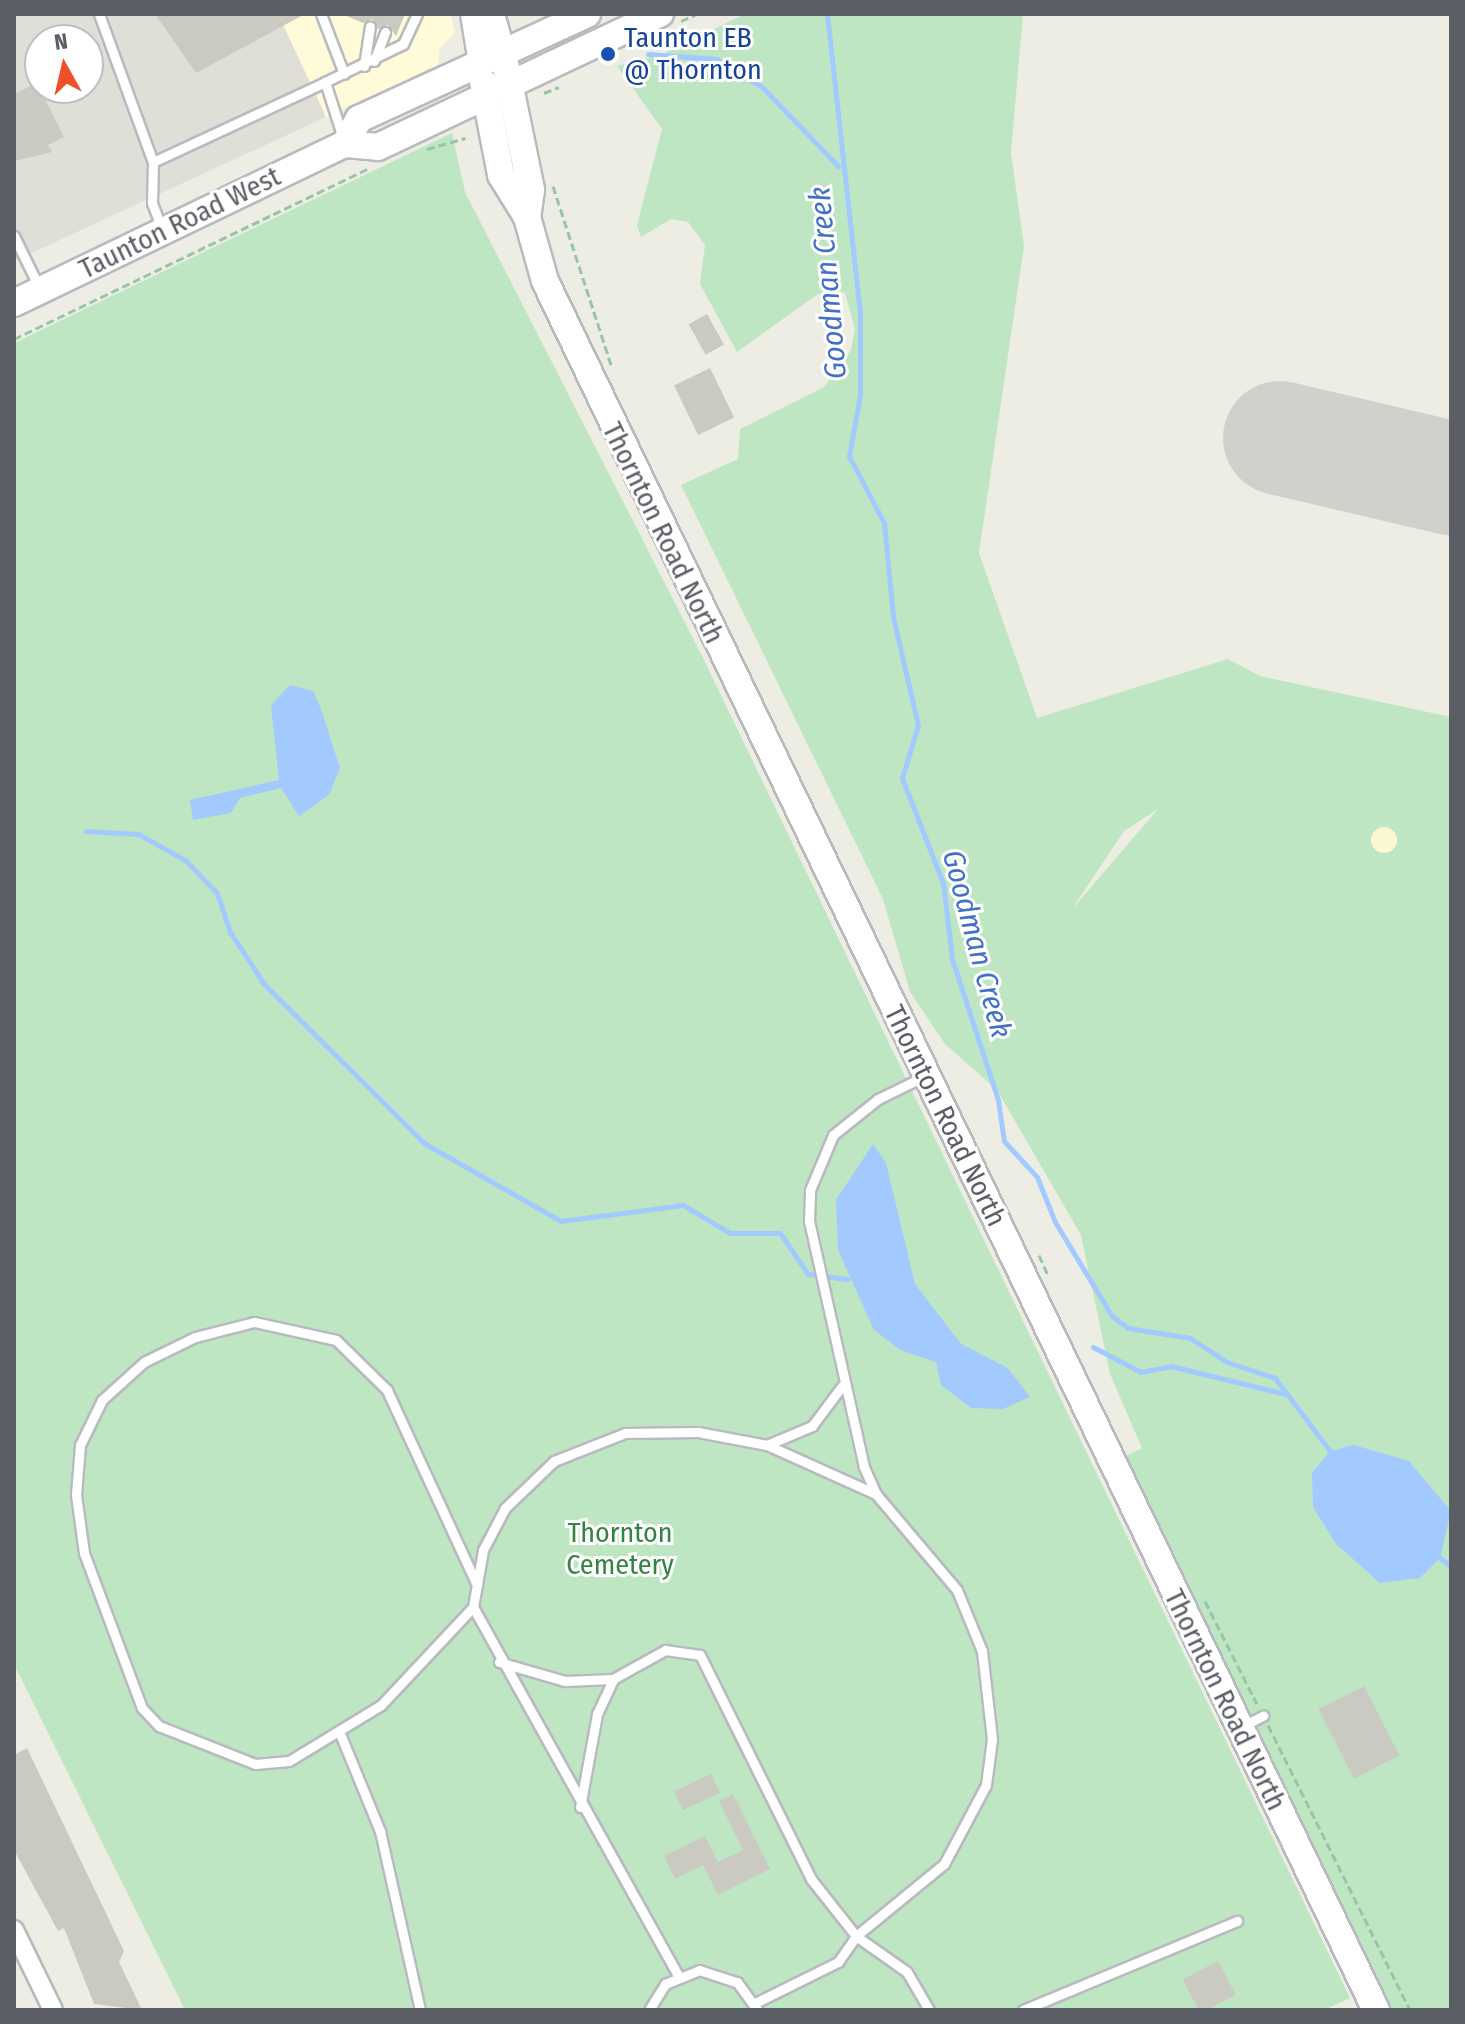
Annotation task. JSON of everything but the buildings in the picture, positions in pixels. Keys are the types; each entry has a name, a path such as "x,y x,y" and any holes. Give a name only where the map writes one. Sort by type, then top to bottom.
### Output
{"main road":[{"name":"Taunton Road West","path":"345,144 359,119 587,14"},
{"name":"Taunton Road West","path":"14,303 345,144 378,147 660,14"},
{"name":"Thornton Road North","path":"492,58 510,85 531,190 527,217"},
{"name":"Thornton Road North","path":"492,58 485,97 501,175 527,217 545,281 593,387 1376,2010"}],"street":[{"name":"Thornton Road North","path":"473,14 492,58"},
{"name":"Thornton Road North","path":"492,14 492,58"},
{"path":"14,1930 53,2010"}],"lane":[{"path":"99,14 153,162 152,203 164,231"},
{"path":"321,14 344,74"},
{"path":"153,162 374,61 403,44 417,14"},
{"path":"364,66 370,26"},
{"path":"374,61 385,32"},
{"path":"325,82 345,144"},
{"path":"14,236 41,290"},
{"path":"876,1494 842,1386 814,1264 810,1190 833,1135 878,1099 925,1076"},
{"path":"477,1585 387,1390 369,1364 336,1340 254,1322 210,1334 144,1362 102,1400 80,1445 78,1509 84,1553 142,1708 159,1726 255,1764 289,1761 341,1736 381,1705 473,1607 477,1585 483,1550 505,1508 576,1448 660,1431 767,1445 876,1494 934,1556 971,1619 992,1739 975,1812 944,1864 856,1936 838,1962 756,2007 737,1982 713,1971 678,1976 649,2010"},
{"path":"767,1445 812,1426 842,1386"},
{"path":"473,1607 499,1662 678,1976"},
{"path":"499,1662 565,1681 613,1679 665,1650 700,1655 811,1879 856,1936 907,1972 929,2010"},
{"path":"580,1807 597,1714 613,1679"},
{"path":"1238,1728 1263,1716"},
{"path":"341,1736 380,1831 420,2010"},
{"path":"1023,2010 1237,1921"}],"path":[{"path":"536,107 541,92"},
{"path":"418,150 465,138"},
{"path":"14,339 380,162"},
{"path":"553,182 615,375"},
{"path":"1035,1247 1052,1283"},
{"path":"1203,1598 1410,2010"}],"shaded area":[{"path":"14,14 278,14 326,117 14,261"},
{"path":"278,14 450,14 455,32 439,50 438,65 326,117"}],"green space":[{"path":"745,14 1023,14 1011,153 1024,246 979,553 1037,718 1228,659 1260,676 1451,717 1451,2010 1391,2010 1126,1456 1142,1448 1110,1374 1081,1235 997,1090 945,1044 910,992 883,899 681,485 738,459 740,429 824,387 851,350 855,329 845,293 818,294 737,352 700,284 705,245 688,222 671,219 641,237 637,225 662,129 617,66 663,54","holes":["1158,809 1075,906 1124,831"]},
{"name":"Thornton Cemetery","path":"452,133 465,192 703,658 1350,1998 1324,2010 185,2010 14,1664 14,343"}],"sand":[{"path":"1384,827 1393,831 1397,840 1393,849 1384,853 1375,849 1371,840 1375,831"}],"water":[{"path":"290,685 313,691 321,709 340,768 329,795 299,816 281,788 240,798 231,813 193,820 190,800 279,780 271,705"},
{"path":"873,1144 886,1163 915,1284 961,1344 1008,1368 1030,1397 1003,1409 971,1408 941,1385 936,1362 900,1350 874,1330 838,1250 836,1200"},
{"path":"1354,1445 1409,1461 1451,1511 1440,1558 1420,1578 1380,1583 1336,1544 1313,1507 1312,1473 1330,1451"}],"waterway":[{"name":"Goodman Creek","path":"827,14 860,314 860,395 849,456 884,523 893,617 918,725 902,778 943,883 952,959 998,1100 1004,1141 1037,1177 1055,1222 1112,1316 1128,1328 1190,1338 1227,1362 1275,1378 1330,1451"},
{"path":"648,54 716,59 762,87 838,166"},
{"path":"86,831 138,834 185,860 217,893 230,932 264,984 424,1143 561,1221 683,1205 730,1233 780,1233 808,1274 848,1279"},
{"path":"1093,1347 1141,1372 1171,1366 1285,1394"},
{"name":"Goodman Creek","path":"1440,1558 1451,1567"}],"runway":[{"path":"1280,438 1451,478"}],"place":[{"name":"Taunton EB @ Thornton","path":"608,54"}]}
